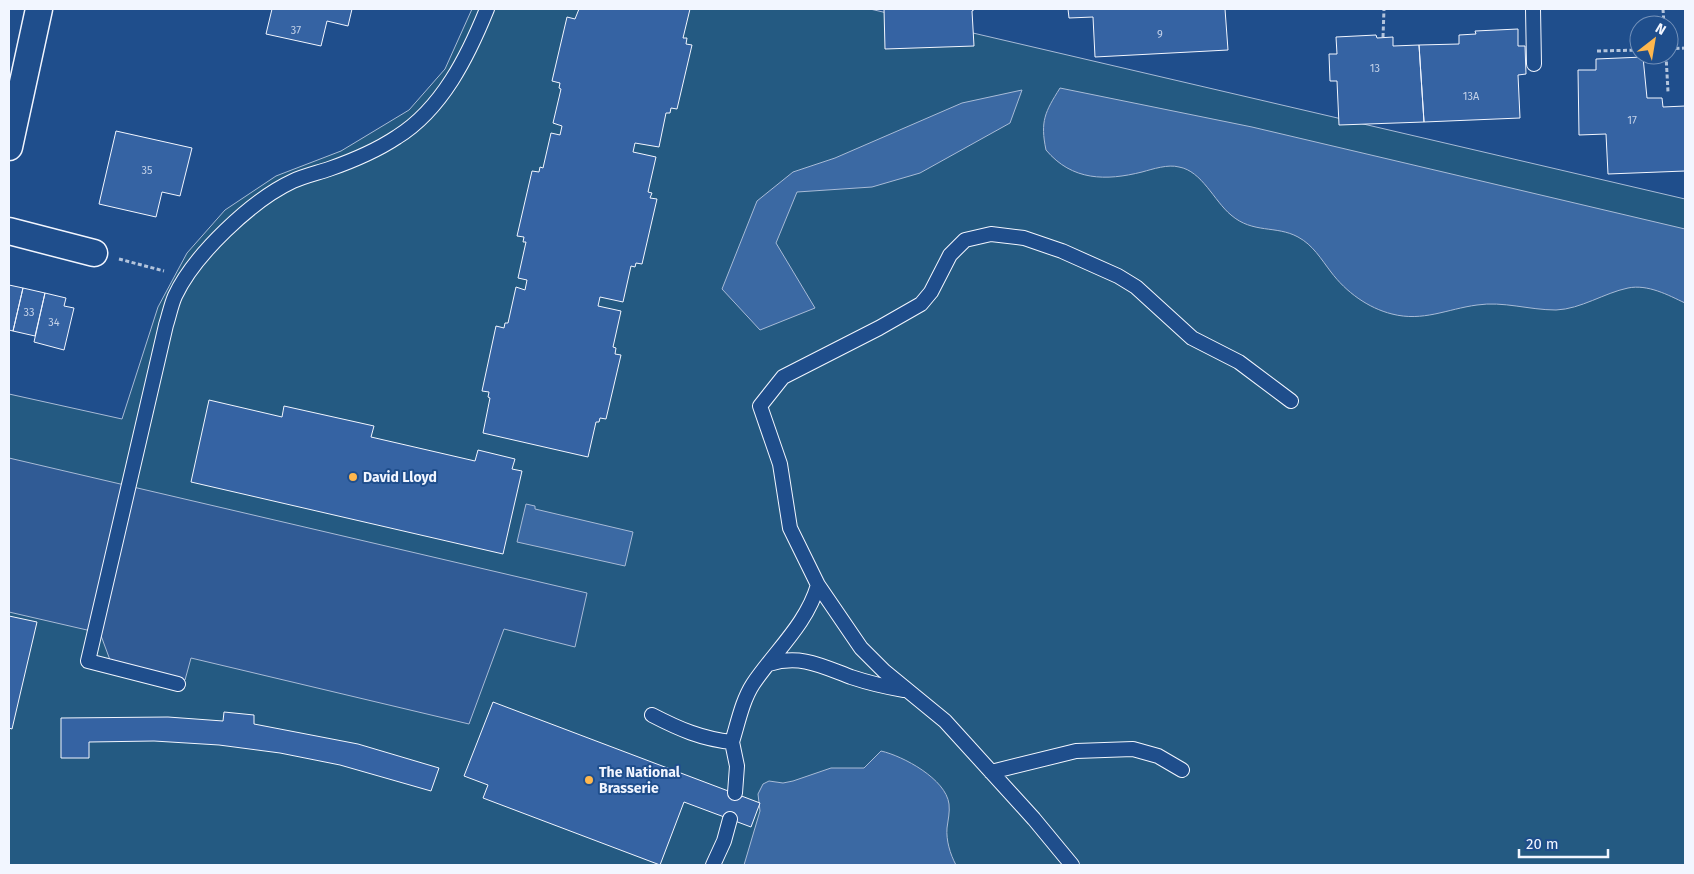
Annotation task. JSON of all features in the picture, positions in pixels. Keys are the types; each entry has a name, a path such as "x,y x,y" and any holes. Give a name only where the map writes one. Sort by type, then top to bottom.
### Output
{"street":[{"path":"9,147 39,9"},
{"path":"9,231 94,253"}],"lane":[{"path":"178,684 88,661 166,325 176,295 198,261 224,231 263,198 293,181 357,159 398,137 431,109 458,70 487,9"},
{"path":"1533,9 1534,64"},
{"path":"1072,865 945,721 905,690 861,648 818,585 790,528 780,464 760,406 783,377 879,328 921,304 931,292 950,255 965,240 991,234 1024,238 1062,251 1136,286 1192,338 1239,362 1290,401"},
{"path":"735,793 737,766 732,742 744,701 752,684 802,621 812,604 818,585"},
{"path":"769,664 782,660 813,662 870,683 905,690"},
{"path":"652,715 684,732 710,740 732,742"},
{"path":"991,772 1076,751 1133,749 1158,756 1182,770"},
{"path":"713,865 724,841 730,819"}],"path":[{"path":"1383,37 1384,9"},
{"path":"1597,51 1629,50"},
{"path":"1667,65 1668,92"},
{"path":"94,253 159,270 184,282"}],"shaded area":[{"path":"472,9 870,9 1685,199 1685,865 9,865 9,394 122,419 158,307 187,253 225,210 276,176 341,151 409,110 445,69"},
{"path":"1060,88 1252,127 1685,229 1685,303 1658,291 1635,287 1619,290 1574,307 1556,310 1487,304 1414,317 1392,314 1374,308 1358,298 1337,279 1320,257 1303,240 1290,233 1256,227 1239,221 1225,209 1201,180 1187,170 1175,166 1165,166 1129,175 1103,177 1078,173 1067,168 1046,150 1044,140 1045,117"},
{"path":"1022,90 1010,123 920,173 872,187 797,192 776,243 815,308 760,330 722,289 757,201 793,172 835,158 962,103"},
{"path":"9,458 587,593 575,647 504,629 469,724 191,658 185,680 110,660 100,633 9,612"},
{"path":"526,504 535,506 535,509 633,532 625,566 517,542"},
{"path":"881,751 911,763 922,770 940,786 946,795 949,804 947,837 950,852 956,865 744,865 760,811 758,794 763,784 769,781 783,783 793,781 831,768 864,768"}],"building":[{"path":"272,9 352,9 348,26 327,21 321,46 266,34"},
{"path":"579,9 690,9 683,38 687,38 686,44 692,45 677,109 671,108 670,113 666,113 659,147 635,143 633,152 656,157 648,192 652,193 650,198 657,199 642,264 636,263 635,267 631,266 623,302 600,297 598,306 621,311 613,347 616,348 615,354 621,355 606,419 600,418 599,422 596,422 588,457 483,433 490,398 488,397 489,392 482,391 496,326 504,328 505,323 508,323 516,287 525,290 527,280 518,278 526,242 523,242 524,237 517,236 532,171 539,172 540,167 543,168 551,133 560,135 562,126 553,123 561,89 559,88 560,83 552,81 567,17 575,19"},
{"path":"884,9 975,9 972,11 974,46 885,49"},
{"path":"1068,9 1225,9 1228,50 1095,57 1093,17 1069,18"},
{"path":"1518,29 1518,46 1525,46 1526,74 1518,75 1520,118 1424,122 1419,45 1459,44 1459,35 1476,34 1475,31"},
{"path":"1376,35 1377,38 1393,37 1393,46 1419,45 1424,122 1339,125 1337,81 1330,81 1329,54 1337,54 1336,37"},
{"path":"1629,58 1629,65 1644,65 1647,98 1662,98 1663,107 1685,106 1685,171 1608,174 1606,134 1579,135 1578,70 1596,70 1596,59"},
{"path":"116,131 192,148 180,196 162,192 156,217 99,204"},
{"path":"9,285 23,288 13,331 9,330"},
{"path":"23,288 45,293 35,336 13,331"},
{"path":"45,293 66,298 64,306 74,308 64,350 34,342"},
{"path":"209,400 282,417 284,406 374,426 371,437 475,461 478,450 515,459 512,469 522,471 503,554 191,482"},
{"path":"9,616 37,622 12,729 9,728"},
{"name":"The National Brasserie","path":"493,702 760,803 751,827 684,802 660,865 483,798 488,785 464,776"},
{"path":"224,712 254,715 254,724 358,744 439,768 431,791 340,765 280,753 219,745 154,741 89,742 89,758 61,758 61,718 168,717 223,721"}],"place":[{"name":"David Lloyd","path":"353,477"},
{"name":"The National Brasserie","path":"589,780"}]}
